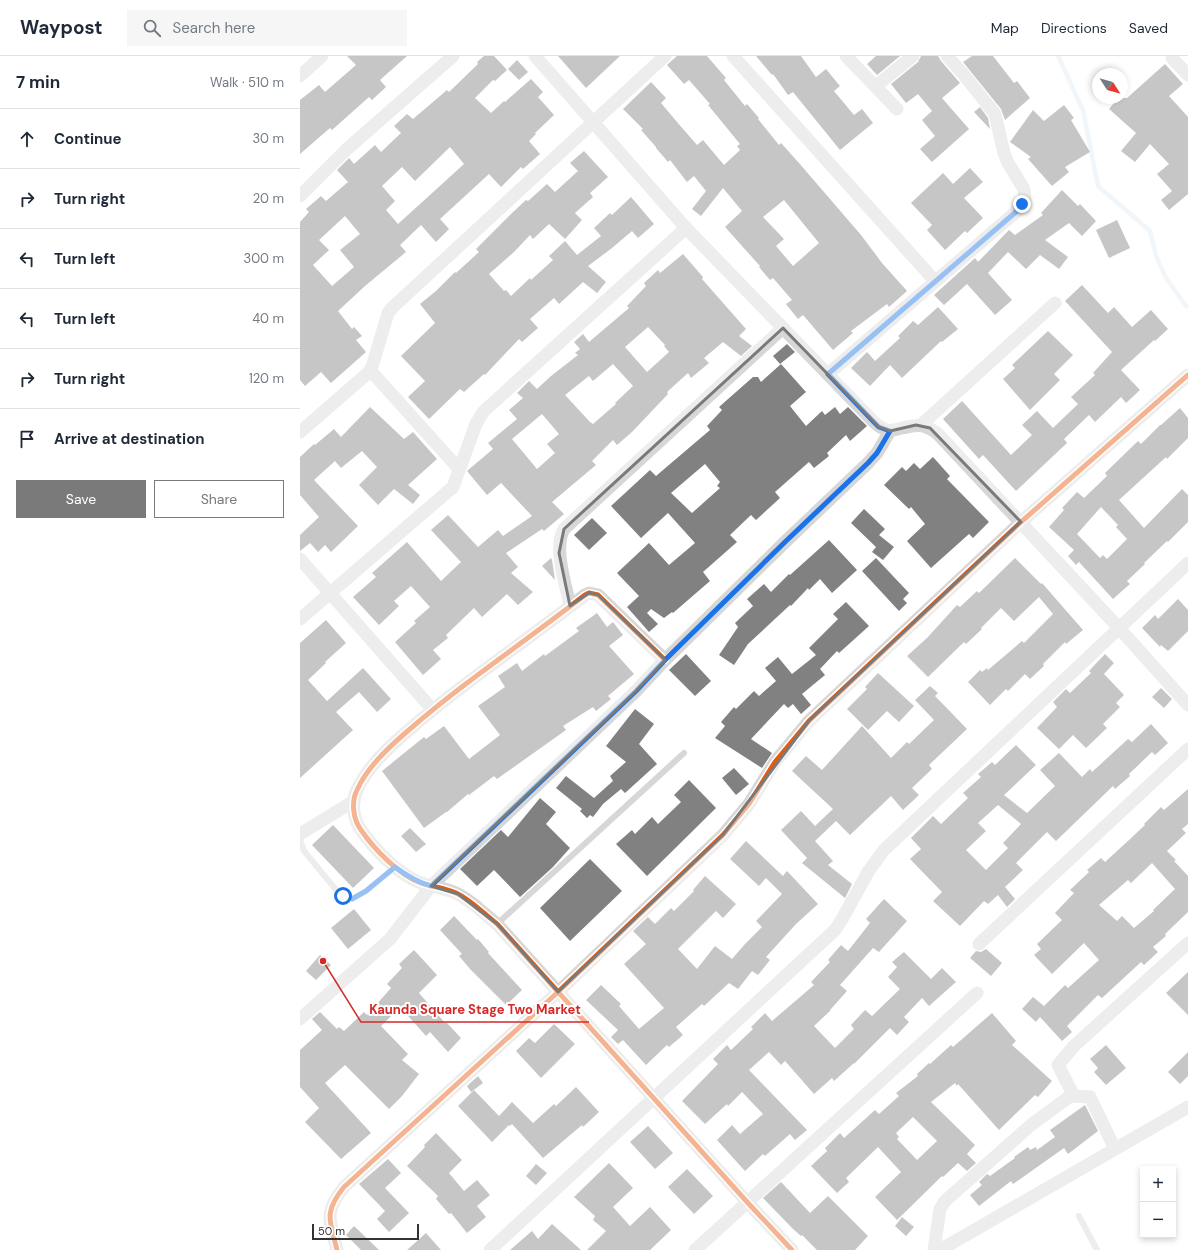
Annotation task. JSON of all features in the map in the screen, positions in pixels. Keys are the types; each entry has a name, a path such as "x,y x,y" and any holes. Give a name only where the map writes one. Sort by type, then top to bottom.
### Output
{"street":[{"path":"300,76 322,56"},
{"path":"300,196 347,149 453,56"},
{"path":"535,56 686,228 876,424 885,430 890,431 921,425 930,428 937,433 1119,628 1188,705"},
{"path":"300,432 370,370 390,309 665,56"},
{"path":"733,56 935,281"},
{"path":"846,56 897,109"},
{"path":"876,86 913,56"},
{"path":"828,374 1017,211 1025,196 1024,189 1008,163 995,114 964,74 947,56"},
{"path":"1172,58 1188,74"},
{"path":"300,619 453,487 476,424 483,412 686,228"},
{"path":"921,425 1055,303"},
{"path":"570,606 559,553 560,540 564,529 783,328"},
{"path":"370,370 459,469"},
{"path":"337,1250 330,1225 330,1210 333,1202 344,1187 558,992 723,835 749,804 776,762 809,721 1021,522 1188,375"},
{"path":"300,1019 390,939 431,886 636,691 665,660 868,463 877,453 890,431"},
{"path":"300,559 432,709"},
{"path":"490,1250 835,930 875,861 884,850 1188,563"},
{"path":"665,660 598,594 590,593 570,606 432,709 389,748 378,759 357,790 354,801 355,818 360,829 369,841 395,867 407,876 420,883 444,888 458,894 497,924 792,1250"},
{"path":"979,944 1188,749"},
{"path":"300,834 354,801"},
{"path":"1074,1096 1058,1065 1074,1046 1188,943"},
{"path":"695,1250 977,993"},
{"path":"934,1250 940,1209 944,1201 1031,1125 1069,1097 1090,1097 1115,1149"},
{"path":"940,1250 1188,1107"}],"lane":[{"path":"497,924 684,753"},
{"path":"300,840 304,851 337,891 343,896 352,899 366,891 395,867"},
{"path":"1079,1216 1096,1250"}],"highlighted area":[{"path":"783,328 879,427 890,431 916,425 930,428 1021,522 809,721 723,835 558,992 497,924 458,894 431,886 636,691 665,660 598,595 589,593 570,606 559,553 564,529"}],"building":[{"path":"347,56 407,56 380,80 386,87 372,100 369,97 332,130 330,128 300,154 300,100 319,85 325,92 356,65"},
{"path":"484,56 494,56 507,70 495,81 493,80 475,98 491,113 531,79 543,92 538,97 554,115 535,133 536,134 529,141 540,154 523,169 521,167 501,187 489,174 440,219 449,229 436,242 421,225 400,245 406,252 338,311 352,329 354,327 362,336 356,340 366,352 331,383 321,372 305,386 300,380 300,222 309,212 306,209 321,196 326,201 348,182 337,170 349,158 354,164 375,145 381,152 401,133 394,126 407,114 413,119 447,90 449,92 478,64 477,62","holes":["450,147 464,164 398,224 386,210 395,201 382,186 402,167 415,181","345,216 360,234 340,250 354,267 332,286 313,265 329,250 319,240"]},
{"path":"558,56 620,56 586,88"},
{"path":"677,56 707,56 726,78 724,80 745,106 747,104 779,145 781,143 799,163 907,291 889,307 887,304 851,331 853,333 833,350 803,315 798,319 786,304 792,300 773,278 770,280 759,267 760,266 725,227 742,211 723,188 701,216 692,209 706,191 694,176 687,182 670,160 668,162 641,130 643,129 623,109 651,82 666,98 661,103 697,145 703,140 724,165 740,150 737,146 740,144 708,105 710,104 689,80 684,84 667,65","holes":["784,200 819,243 793,266 776,246 784,239 763,217"]},
{"path":"756,56 801,56 816,77 826,69 840,86 834,91 854,115 862,109 873,123 840,150 793,92 788,95 773,74 772,75"},
{"path":"876,56 900,56 877,75 867,64"},
{"path":"921,56 938,56 960,83 942,98 969,129 932,162 920,149 935,136 922,120 932,111 918,94 906,103 891,84 918,62"},
{"path":"972,56 993,56 1014,83 1017,81 1030,98 1005,120 1001,109 963,62"},
{"path":"517,60 528,72 519,80 508,69"},
{"path":"1165,64 1183,84 1169,96 1188,117 1188,194 1169,210 1161,200 1172,191 1157,174 1169,164 1150,144 1135,162 1121,151 1136,133 1109,109 1113,104 1128,104 1128,97"},
{"path":"1064,105 1074,118 1071,120 1090,152 1065,167 1069,172 1052,186 1028,159 1031,157 1010,142 1033,110 1044,121"},
{"path":"980,107 988,118 990,129 974,112"},
{"path":"584,151 608,177 590,193 593,197 575,213 582,220 565,239 549,224 533,239 530,235 514,252 489,274 504,291 506,290 511,296 530,278 531,280 553,260 549,256 565,241 577,255 601,236 594,228 610,213 612,215 631,197 654,224 638,238 632,231 588,266 606,282 597,293 583,282 559,304 554,298 530,319 538,328 522,342 519,339 485,375 484,374 464,392 460,389 429,419 408,397 425,381 401,356 435,323 420,304 479,252 476,249 526,200 528,201 547,184 555,192 578,171 570,163"},
{"path":"970,168 983,182 964,198 983,218 967,233 965,231 945,250 927,230 932,225 911,203 943,173 953,184"},
{"path":"1062,190 1078,206 1080,204 1096,221 1082,236 1069,223 1045,240 1068,257 1059,269 1040,255 1026,269 1008,252 988,273 1012,300 995,315 967,284 944,305 934,295 975,258 978,262 1009,230 1015,235 1043,215 1041,213"},
{"path":"1117,220 1130,248 1109,258 1096,230"},
{"path":"683,254 703,277 702,279 746,329 739,336 752,346 741,356 723,342 704,358 709,363 691,378 688,373 667,392 668,394 632,432 617,445 613,440 592,461 596,465 552,502 564,514 544,531 542,529 506,553 518,567 511,573 533,592 518,605 507,594 482,617 474,608 446,635 448,638 433,650 441,659 423,675 395,642 416,623 414,621 430,607 411,586 394,601 399,606 379,625 353,597 376,577 372,573 407,542 441,581 461,562 431,530 448,515 478,547 498,530 503,536 532,516 501,483 487,495 467,471 493,449 488,443 517,419 509,410 523,398 517,393 529,381 537,389 578,355 575,353 580,349 574,342 583,334 589,342 629,308 627,306 646,286 644,283 658,270 660,273","holes":["648,327 665,345 664,346 669,352 647,372 625,347","613,364 633,386 615,403 616,404 593,424 565,395 589,376 593,381","542,414 559,434 547,444 555,453 537,469 512,439"]},
{"path":"1082,285 1108,313 1114,307 1132,327 1151,310 1168,329 1121,370 1140,390 1126,403 1121,397 1095,422 1089,415 1064,439 1067,443 1016,491 983,455 979,459 943,419 962,401 1011,455 1032,435 1022,425 1037,411 1053,428 1078,404 1071,397 1095,375 1093,373 1112,352 1065,301"},
{"path":"938,307 958,329 942,342 941,341 902,378 890,365 870,386 851,368 867,352 875,361 900,338 898,336 913,321 918,325"},
{"path":"1048,331 1073,355 1054,374 1060,380 1030,410 1003,379 1015,368 1012,365"},
{"path":"787,344 795,352 780,364 773,356"},
{"path":"781,364 806,392 790,406 806,426 822,411 825,415 835,407 840,414 848,407 867,426 850,441 846,435 827,453 829,456 814,468 809,462 775,492 780,498 756,520 751,515 730,535 737,542 703,572 710,581 673,613 672,612 664,618 651,609 647,613 658,624 649,632 627,607 639,596 617,573 649,543 669,565 695,543 668,513 641,538 611,506 650,470 656,476 710,430 707,426 722,410 719,407 753,377 758,377 761,382","holes":["705,464 720,482 717,486 720,488 692,513 671,493"]},
{"path":"370,407 404,439 413,432 437,459 408,485 420,495 413,504 394,489 378,505 359,485 377,467 362,451 341,468 335,461 314,480 358,526 331,552 325,545 318,552 310,543 300,551 300,535 319,517 300,495 300,457 334,429 341,437"},
{"path":"1180,408 1188,418 1188,438 1167,459 1166,457 1119,500 1144,528 1182,489 1188,495 1188,522 1144,563 1145,564 1127,581 1130,584 1113,599 1079,562 1076,565 1068,556 1074,550 1049,527 1064,510 1062,508 1077,492 1084,498 1107,476 1105,473 1138,441 1141,444","holes":["1101,507 1118,525 1116,527 1127,539 1107,559 1103,555 1100,558 1077,534"]},
{"path":"933,457 950,476 947,479 989,522 973,538 969,534 931,568 907,541 925,524 911,507 909,509 884,485 902,467 906,471 914,463 920,469"},
{"path":"864,509 885,529 879,535 894,547 883,560 872,552 876,547 851,523"},
{"path":"592,518 607,533 589,550 574,535"},
{"path":"829,540 857,570 832,593 820,579 809,590 808,588 791,606 790,605 748,644 734,665 719,655 738,627 735,623 753,606 747,599 764,584 771,592 789,574 790,575"},
{"path":"551,558 552,560 555,580 542,566"},
{"path":"876,558 909,593 903,599 907,603 899,611 862,571"},
{"path":"1015,558 1041,584 1042,583 1083,630 1066,644 1065,642 1043,664 1044,666 1030,679 1025,674 1008,691 1006,689 990,705 968,682 980,670 982,672 987,668 988,670 1022,641 1024,643 1053,614 1039,597 1014,621 1001,608 981,628 982,629 966,644 964,642 928,677 907,656 927,638 957,605 960,607 977,591 979,593"},
{"path":"1178,599 1188,610 1188,631 1168,651 1161,645 1160,647 1142,628 1155,615 1158,619"},
{"path":"846,602 869,626 839,653 837,651 820,669 825,675 802,694 811,705 801,714 793,704 788,708 784,704 751,739 772,753 762,768 715,738 725,726 721,722 734,707 736,709 754,691 759,696 776,681 765,668 778,657 792,674 816,655 809,648 838,619 833,614"},
{"path":"597,613 607,627 613,622 623,635 609,646 634,674 608,696 611,699 596,711 593,707 563,726 566,730 497,779 494,776 424,828 382,771 424,737 426,739 444,726 469,759 500,735 478,706 505,687 498,676 517,663 522,671 544,654 545,656 579,631 576,628"},
{"path":"326,620 346,643 308,680 327,701 363,668 391,699 377,712 359,692 336,712 353,730 300,778 300,643"},
{"path":"686,654 711,681 695,696 669,670"},
{"path":"1105,654 1114,663 1104,674 1124,695 1116,703 1120,707 1103,724 1107,728 1086,748 1073,735 1059,749 1037,728 1057,707 1053,702 1066,689 1070,693 1091,673 1089,671"},
{"path":"878,673 914,706 899,722 887,711 868,730 847,709 867,689 865,687"},
{"path":"930,686 938,693 935,696 967,729 929,765 932,769 912,788 919,795 903,810 891,796 850,835 836,821 815,841 833,861 828,865 852,884 845,898 802,863 807,858 781,830 801,811 815,826 833,809 792,771 806,756 822,770 862,726 891,758 907,742 909,744 934,720 915,700"},
{"path":"1161,688 1172,699 1164,708 1152,697"},
{"path":"635,709 654,724 639,744 657,764 625,793 621,789 603,804 593,817 590,815 587,818 580,811 582,809 556,788 566,776 594,798 613,781 610,776 626,762 606,746"},
{"path":"1151,724 1168,743 1155,755 1152,752 1129,774 1130,776 1115,789 1113,786 1056,841 1047,832 1016,863 1023,870 1005,887 1015,899 1007,907 998,895 988,904 984,901 960,926 933,901 942,892 910,859 921,849 911,838 933,816 941,824 968,798 963,793 981,777 978,774 992,762 995,765 1016,745 1036,765 1004,795 1027,813 1055,786 1040,770 1059,753 1082,777 1090,769 1092,772 1128,739 1132,742","holes":["998,805 1021,824 1003,843 1008,848 986,870 966,850 986,831 978,823"]},
{"path":"734,768 749,784 736,795 722,778"},
{"path":"689,780 716,808 647,876 616,844 632,830 635,834 652,817 658,824 681,802 674,795"},
{"path":"1188,789 1188,824 1182,829 1186,833 1167,851 1188,876 1188,912 1165,934 1166,936 1153,947 1158,952 1144,965 1141,962 1102,998 1098,995 1067,1026 1072,1032 1062,1041 1040,1017 1036,1022 1022,1009 1033,997 1044,1006 1065,985 1068,988 1099,960 1084,943 1052,974 1034,955 1041,949 1037,944 1062,920 1055,913 1074,893 1070,890 1089,872 1087,870 1101,858 1105,862 1145,825 1144,824 1161,807 1164,810","holes":["1152,863 1175,889 1153,910 1154,911 1134,928 1122,916 1117,921 1099,905 1128,880 1131,883"]},
{"path":"540,798 556,812 546,824 570,848 553,867 520,897 494,870 477,886 460,869 501,830 508,837"},
{"path":"333,825 374,868 353,888 312,845"},
{"path":"410,828 426,844 416,852 401,836"},
{"path":"746,841 783,876 787,871 818,904 796,924 766,957 770,960 758,975 752,971 738,989 729,983 704,1006 702,1004 676,1027 683,1035 669,1047 667,1045 646,1065 623,1040 618,1044 611,1037 618,1030 586,1000 601,985 621,1004 619,1006 639,1029 664,1008 624,964 646,944 633,931 648,917 655,924 671,908 674,911 694,891 693,890 705,876 736,904 723,918 716,911 678,949 697,969 715,946 732,959 762,927 756,921 782,894 766,878 759,886 730,859"},
{"path":"590,859 622,891 570,941 540,908"},
{"path":"884,899 907,921 879,952 873,948 840,985 847,991 831,1010 814,1026 835,1048 854,1029 851,1025 865,1010 872,1016 900,989 888,977 897,967 892,962 904,952 931,979 942,968 956,982 929,1006 922,998 904,1017 909,1022 897,1035 890,1028 854,1064 834,1081 832,1078 814,1094 785,1061 781,1065 769,1052 749,1070 807,1130 795,1140 790,1134 765,1156 763,1154 745,1171 717,1140 732,1125 740,1134 763,1114 742,1092 728,1106 727,1104 705,1124 682,1101 718,1064 713,1059 727,1045 731,1050 753,1029 751,1027 765,1013 772,1021 814,985 811,982 830,962 828,960 841,945 848,951 870,923 866,919"},
{"path":"354,909 371,930 348,949 331,928"},
{"path":"454,916 477,940 478,939 489,952 488,953 522,990 506,1005 470,969 459,956 462,954 440,930"},
{"path":"986,949 1002,963 991,976 970,958 976,951 981,952"},
{"path":"414,950 437,975 419,993 445,1023 446,1022 461,1038 448,1052 430,1032 426,1036 400,1007 381,1026 408,1054 402,1060 419,1074 402,1096 389,1109 345,1065 325,1083 371,1133 341,1159 305,1122 319,1108 300,1087 300,1050 322,1030 312,1019 320,1012 337,1029 339,1027 344,1031 364,1012 367,1015 391,988 387,984 402,968 399,964"},
{"path":"320,955 331,965 316,980 306,971"},
{"path":"1188,972 1188,1015 1166,993"},
{"path":"992,1013 1016,1041 1012,1045 1052,1081 1038,1097 1035,1095 999,1130 958,1084 957,1086 955,1083 931,1102 975,1145 967,1154 976,1163 967,1171 958,1163 943,1177 942,1176 897,1220 875,1197 901,1172 878,1147 846,1178 849,1182 837,1193 811,1166 827,1151 825,1148 840,1133 844,1138 875,1110 879,1114 899,1096 896,1093 918,1076 917,1074 929,1063 930,1064 951,1045 953,1047","holes":["913,1117 937,1141 917,1160 897,1139 899,1137 896,1133"]},
{"path":"554,1024 575,1044 541,1078 516,1051 529,1038 535,1043"},
{"path":"1106,1045 1126,1068 1106,1085 1094,1072 1098,1068 1090,1059"},
{"path":"1188,1052 1188,1076 1180,1084 1168,1072"},
{"path":"478,1076 483,1083 471,1092 467,1086"},
{"path":"576,1087 599,1112 583,1127 582,1125 543,1158 512,1124 510,1126 509,1125 492,1142 458,1106 474,1090 499,1116 512,1102 533,1123 554,1104 556,1106"},
{"path":"1085,1105 1098,1131 1068,1154 1064,1148 1013,1184 1011,1181 979,1206 970,1195 982,1185 979,1182 987,1174 990,1176 1028,1147 1030,1150 1036,1147 1037,1150 1055,1137 1050,1130"},
{"path":"648,1126 673,1153 655,1169 630,1142"},
{"path":"436,1133 462,1160 449,1173 464,1191 477,1180 490,1195 477,1206 486,1217 467,1233 451,1213 449,1214 436,1199 438,1196 407,1166"},
{"path":"388,1159 401,1173 385,1188 409,1213 389,1232 377,1219 385,1211 359,1184"},
{"path":"609,1163 633,1188 613,1207 630,1226 650,1207 671,1230 650,1250 587,1250 606,1231 593,1220 595,1216 574,1197"},
{"path":"536,1164 547,1173 536,1185 526,1176"},
{"path":"687,1169 713,1196 694,1214 668,1187"},
{"path":"781,1182 810,1213 828,1196 868,1236 855,1250 817,1250 802,1235 801,1236 793,1229 763,1198"},
{"path":"902,1217 914,1227 906,1236 895,1226"},
{"path":"552,1224 581,1250 510,1250 532,1231 538,1239"},
{"path":"354,1226 379,1250 361,1250 346,1235"},
{"path":"426,1233 441,1250 407,1250"}],"waterway":[{"path":"1058,56 1083,110 1098,186 1150,231 1156,256 1166,278 1188,307"}],"cycle path":[{"path":"337,1250 330,1217 333,1204 344,1187 558,992 723,835 749,804 775,762 809,721 1021,522 1188,375"},
{"path":"665,660 598,595 589,593 585,595 450,696 390,747 371,767 357,790 354,800 356,821 366,837 380,853 404,874 421,883 448,890 462,896 497,924 792,1250"}],"place":[{"name":"Kaunda Square Stage Two Market","path":"323,961"}],"route":[{"path":"343,896 352,899 366,891 395,867 420,883 431,886 636,691 665,660 785,542 868,463 877,453 890,431 879,427 828,374 1017,211 1022,204"}]}
